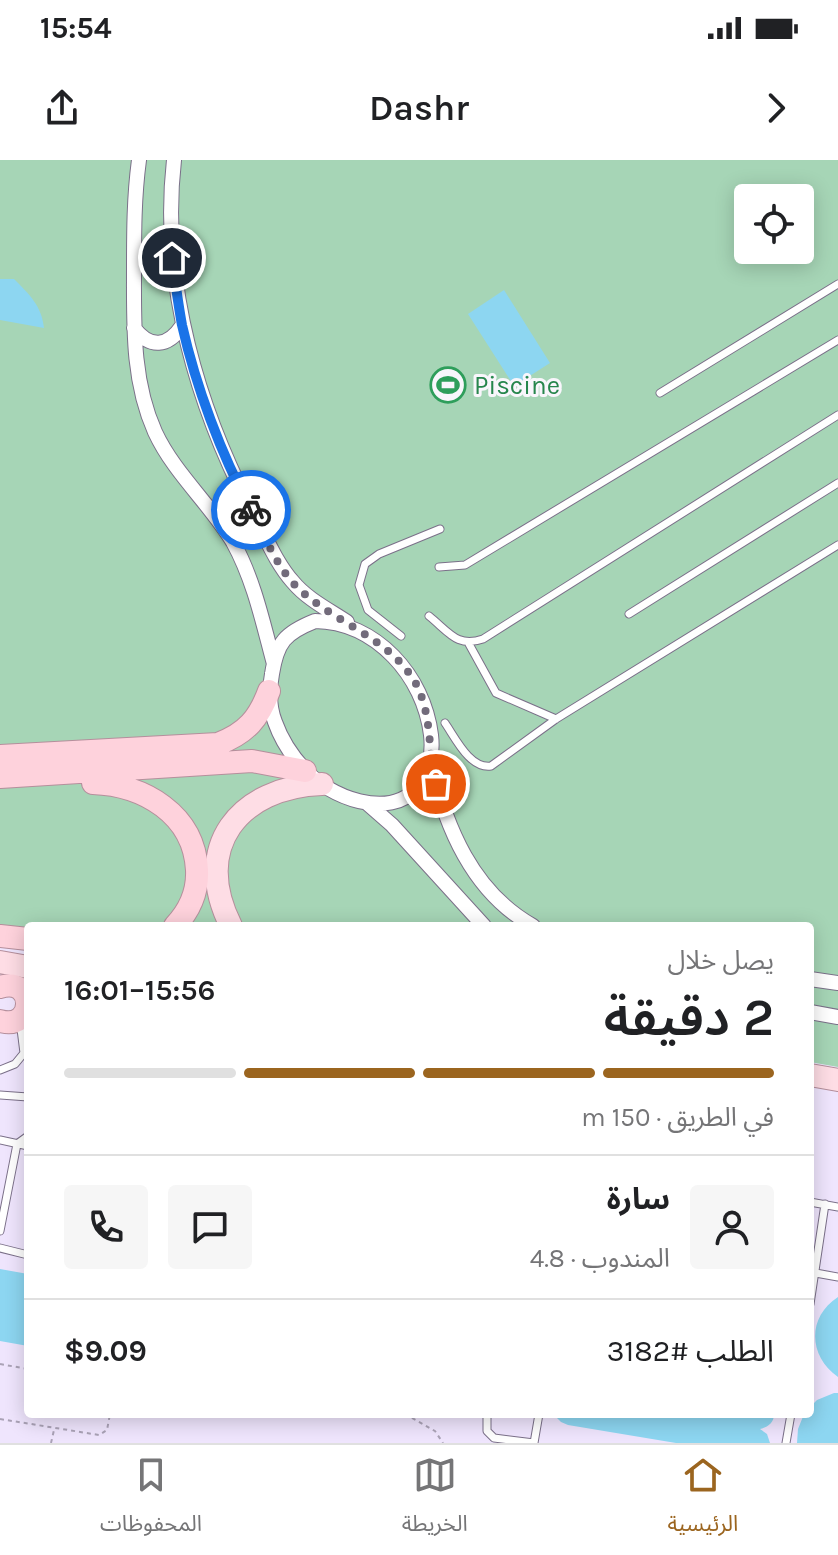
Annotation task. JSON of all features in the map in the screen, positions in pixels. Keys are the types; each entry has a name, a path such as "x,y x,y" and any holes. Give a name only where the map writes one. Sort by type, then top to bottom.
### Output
{"highway":[{"path":"0,753 60,753 218,744 232,739 252,725 261,713 269,691"},
{"path":"0,777 252,761 314,777"},
{"path":"0,786 108,784 137,790 159,803 180,822 189,836 196,864 193,901 178,922"},
{"path":"0,937 24,940"},
{"path":"0,987 11,985 24,994"}],"main road":[{"path":"229,922 223,909 217,878 218,862 227,832 244,810 263,796 314,777"},
{"path":"0,962 24,966"},
{"path":"814,1076 838,1081"},
{"path":"814,1081 838,1081"}],"street":[{"path":"139,160 135,192 134,328 139,382 157,436 232,542 254,592 274,664"},
{"path":"174,160 170,190 172,258 182,326 228,465 273,551 296,585 385,648 415,683 428,716 432,744 424,779 415,791 392,803 368,804"},
{"path":"134,328 146,341 156,344 168,342 182,326"},
{"path":"357,630 334,621 315,621 296,629 282,641 269,691 274,720 283,739 314,777 368,804 392,825 480,922"},
{"path":"430,761 441,807 457,844 484,885 528,922"},
{"path":"814,980 838,983"},
{"path":"814,1013 838,1017"}],"lane":[{"path":"660,393 838,284"},
{"path":"439,567 465,565 838,340"},
{"path":"429,616 459,641 469,644 483,639 838,415"},
{"path":"629,614 838,483"},
{"path":"401,636 368,610 359,585 365,564 379,554 440,529"},
{"path":"445,723 473,762 483,767 491,766 556,719 838,545"},
{"path":"469,644 496,693 556,719"},
{"path":"0,1070 15,1064 24,1053 19,1014"},
{"path":"0,1095 24,1097"},
{"path":"0,1231 17,1144 24,1139"},
{"path":"0,1140 24,1145"},
{"path":"814,1203 838,1207"},
{"path":"814,1267 825,1204"},
{"path":"0,1248 24,1254"},
{"path":"814,1273 838,1277"},
{"path":"487,1418 487,1431 494,1438 534,1443 538,1418"},
{"path":"786,1443 790,1418"}],"path":[{"path":"0,1364 24,1368"},
{"path":"0,1419 99,1435 107,1430 109,1418"},
{"path":"412,1418 435,1431 443,1443"},
{"path":"51,1443 54,1428"}],"green space":[{"path":"0,160 838,160 838,1067 814,1063 814,922 24,922 24,936 0,933"}],"water":[{"path":"0,279 14,279 25,290 38,307 44,328 0,320"},
{"path":"504,290 550,363 514,386 468,314"},
{"path":"0,1269 24,1273 24,1345 0,1341"},
{"path":"838,1297 838,1377 821,1358 815,1337 821,1315"},
{"path":"838,1393 838,1443 797,1443 802,1418 814,1418 814,1403"},
{"path":"557,1418 773,1418 770,1424 760,1429 767,1434 770,1443 676,1443 561,1422"}],"way so far":[{"path":"251,510 286,574 296,585 385,648 415,683 428,716 432,744 430,761 436,784"}],"place":[{"name":"Piscine","path":"448,385"}],"route":[{"path":"172,258 182,326 208,410 228,465 251,510"}]}
